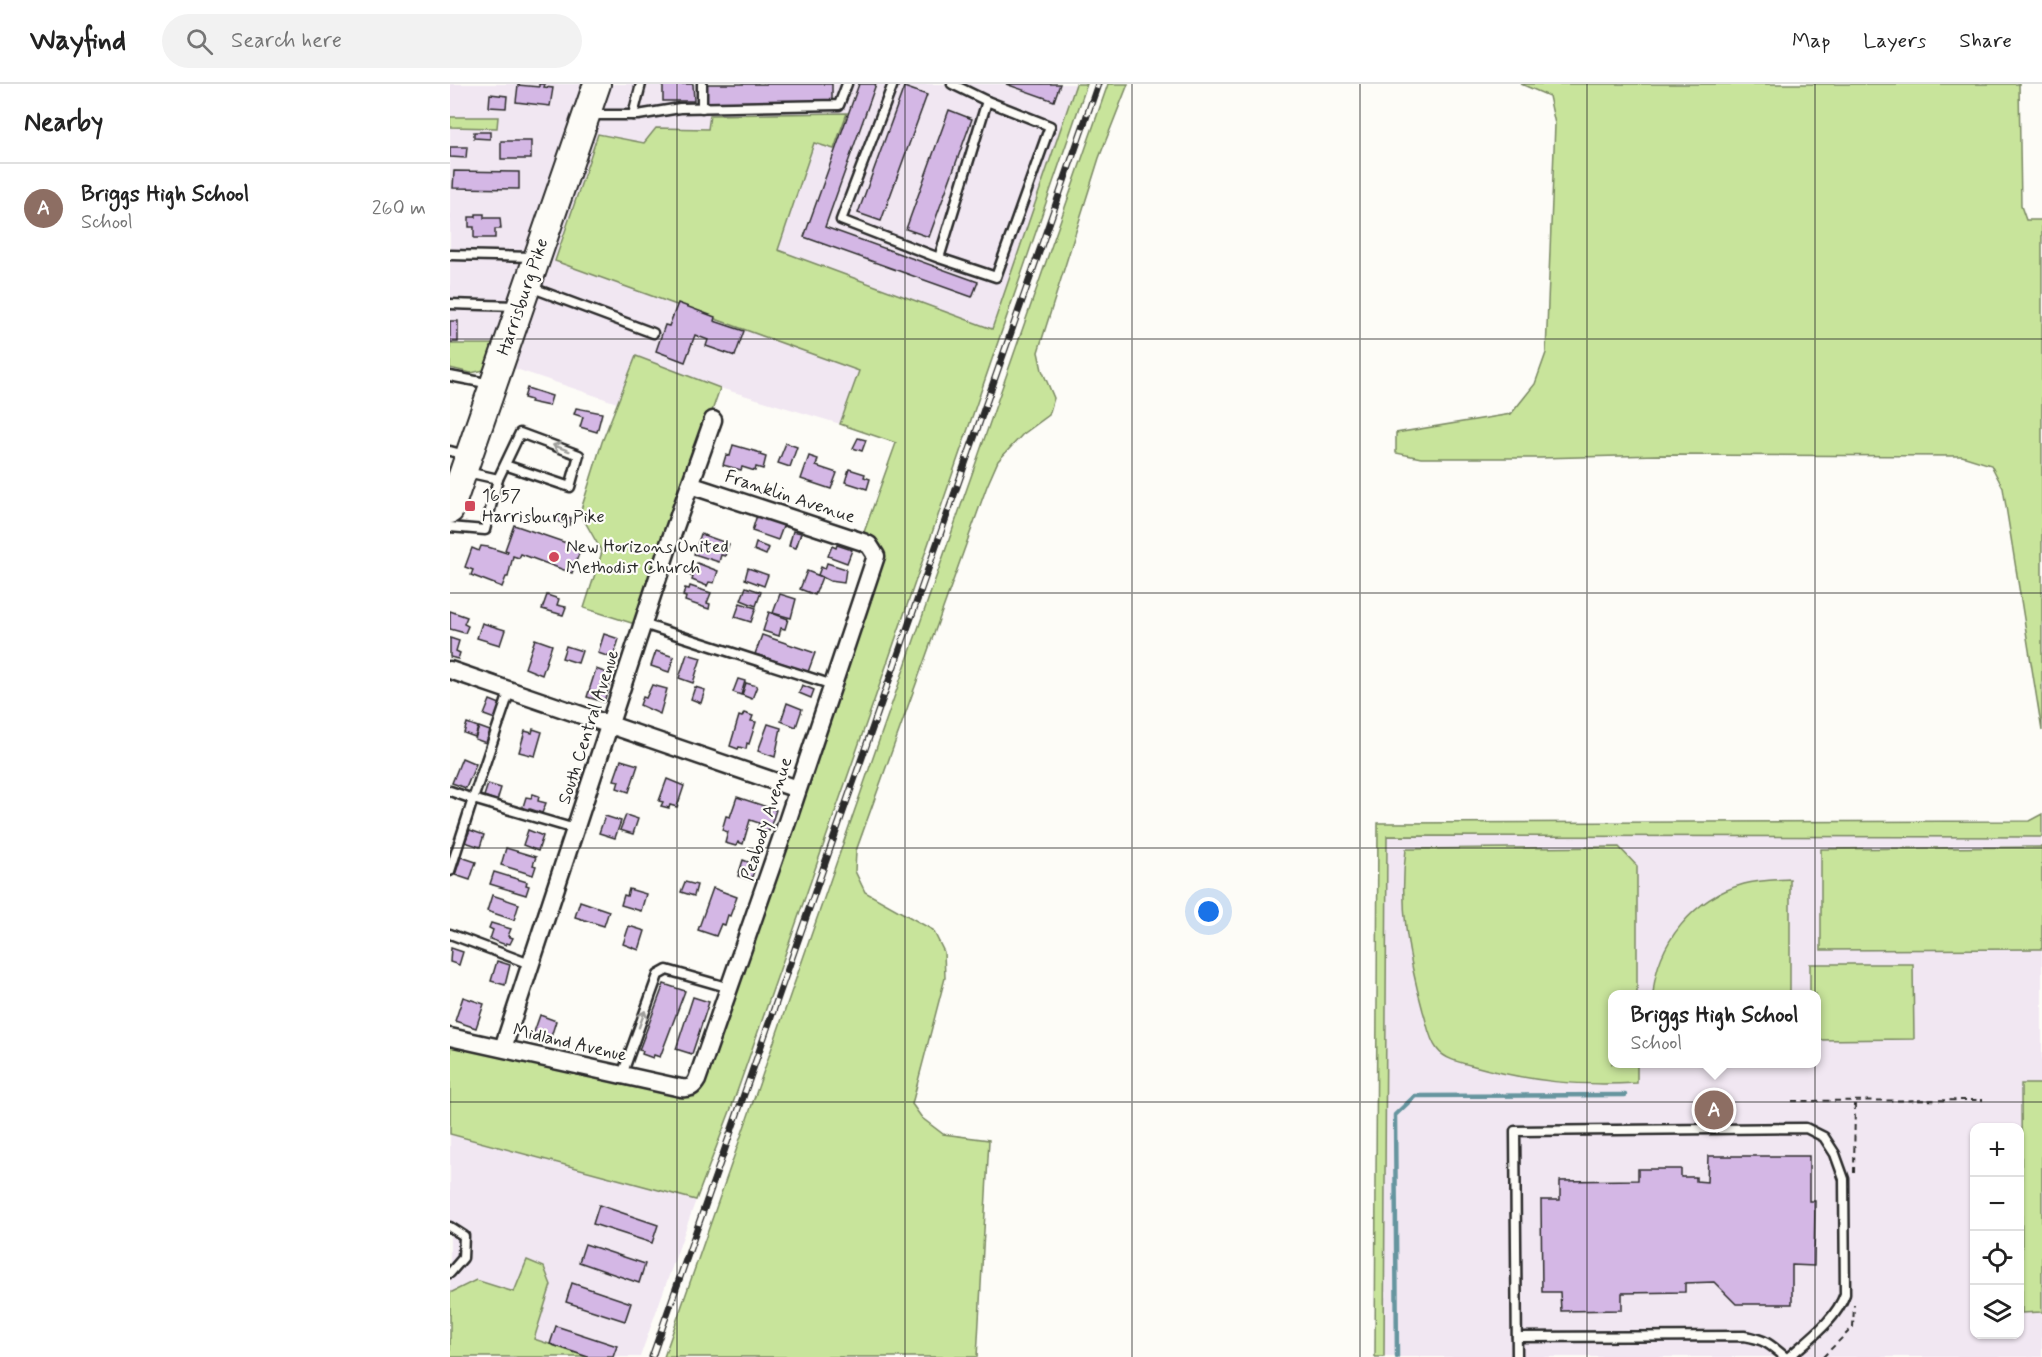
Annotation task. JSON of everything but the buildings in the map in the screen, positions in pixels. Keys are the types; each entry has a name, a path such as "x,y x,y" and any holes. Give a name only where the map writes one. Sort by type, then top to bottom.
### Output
{"main road":[{"name":"Harrisburg Pike","path":"450,510 458,467 493,384 597,84"}],"street":[{"name":"South Central Avenue","path":"503,1048 713,420"},
{"name":"Franklin Avenue","path":"690,485 863,542 874,551"},
{"name":"Peabody Avenue","path":"681,1088 688,1089 694,1086 697,1080 875,561 874,551"},
{"path":"450,670 797,789"},
{"name":"Midland Avenue","path":"450,1037 681,1088"}],"lane":[{"path":"633,115 641,84"},
{"path":"702,84 702,108"},
{"path":"586,115 633,115 680,108 838,105 847,84"},
{"path":"893,84 841,220 939,258 996,277 1050,126 987,101 952,84"},
{"path":"939,258 987,101"},
{"path":"450,255 537,257"},
{"path":"450,304 523,296 653,333"},
{"path":"450,376 493,384"},
{"path":"450,527 485,530 498,480 505,465 520,434 579,455 570,487 505,465"},
{"path":"458,467 498,480"},
{"path":"644,624 832,685"},
{"path":"450,871 511,690"},
{"path":"450,791 575,829"},
{"path":"450,934 530,964"},
{"path":"622,1075 658,975 667,970 730,988"},
{"path":"1517,1357 1515,1131 1806,1128 1824,1137 1835,1154 1844,1179 1845,1294 1841,1305 1832,1316 1789,1357"},
{"path":"450,1227 464,1236 463,1258 450,1273"},
{"path":"1517,1337 1744,1336 1769,1343 1785,1357"}],"path":[{"path":"1792,1101 1983,1101"}],"shaded area":[{"path":"450,84 1076,84 992,329 778,250 814,143 834,148 847,113 711,115 708,129 656,128 555,261 859,371 840,424 720,388 636,356 617,403 489,360 493,344 450,344 450,127 496,128 498,118 450,117"},
{"path":"1386,836 2042,837 2042,1357 1384,1357"},
{"path":"450,1134 696,1200 640,1357 588,1357 534,1339 551,1285 527,1261 514,1292 476,1280 450,1293"}],"green space":[{"path":"1076,84 1087,84 882,678 732,1106 696,1200 450,1134 450,1045 694,1097 700,1092 878,570 863,535 896,443 840,424 859,371 555,261 598,134 644,143 656,128 708,129 710,115 847,113 834,149 814,143 778,250 992,329"},
{"path":"1108,84 1128,84 1099,158 1038,352 1042,370 1054,398 1049,415 1022,435 998,461 856,851 855,871 865,892 933,930 944,952 945,978 912,1104 922,1118 943,1134 989,1140 977,1357 664,1357"},
{"path":"1521,84 2019,84 2021,206 2026,220 2042,220 2042,731 2003,488 1991,465 1962,456 1658,455 1421,458 1396,453 1396,433 1511,414 1535,384 1546,353 1555,124 1549,96"},
{"path":"450,117 498,117 497,128 450,127"},
{"path":"450,344 494,344 484,370 471,373 450,368"},
{"path":"636,356 720,388 638,625 584,608 602,552 580,513 602,442"},
{"path":"2042,814 2042,837 1387,836 1384,1357 1375,1357 1378,823 2029,821"},
{"path":"1619,847 1637,866 1637,990 1608,990 1608,1068 1637,1068 1637,1083 1594,1084 1535,1079 1459,1062 1440,1053 1428,1031 1409,951 1404,910 1406,849"},
{"path":"2042,847 2042,949 1821,950 1821,849"},
{"path":"1790,879 1790,990 1654,990 1662,957 1670,940 1681,925 1709,900 1744,884"},
{"path":"1810,964 1913,964 1914,1039 1821,1040 1821,990 1810,990"},
{"path":"2021,1084 2042,1084 2042,1312 2024,1313 2024,1123 2021,1123"},
{"path":"527,1260 544,1267 551,1285 534,1339 588,1357 450,1357 450,1293 476,1280 514,1292"}],"waterway":[{"path":"1397,1357 1395,1115 1415,1096 1625,1095"}],"railway":[{"path":"652,1357 1098,84"}],"place":[{"name":"1657 Harrisburg Pike","path":"470,506"},
{"name":"New Horizons United Methodist Church","path":"554,557"},
{"name":"Briggs High School","path":"1714,1110"}]}
